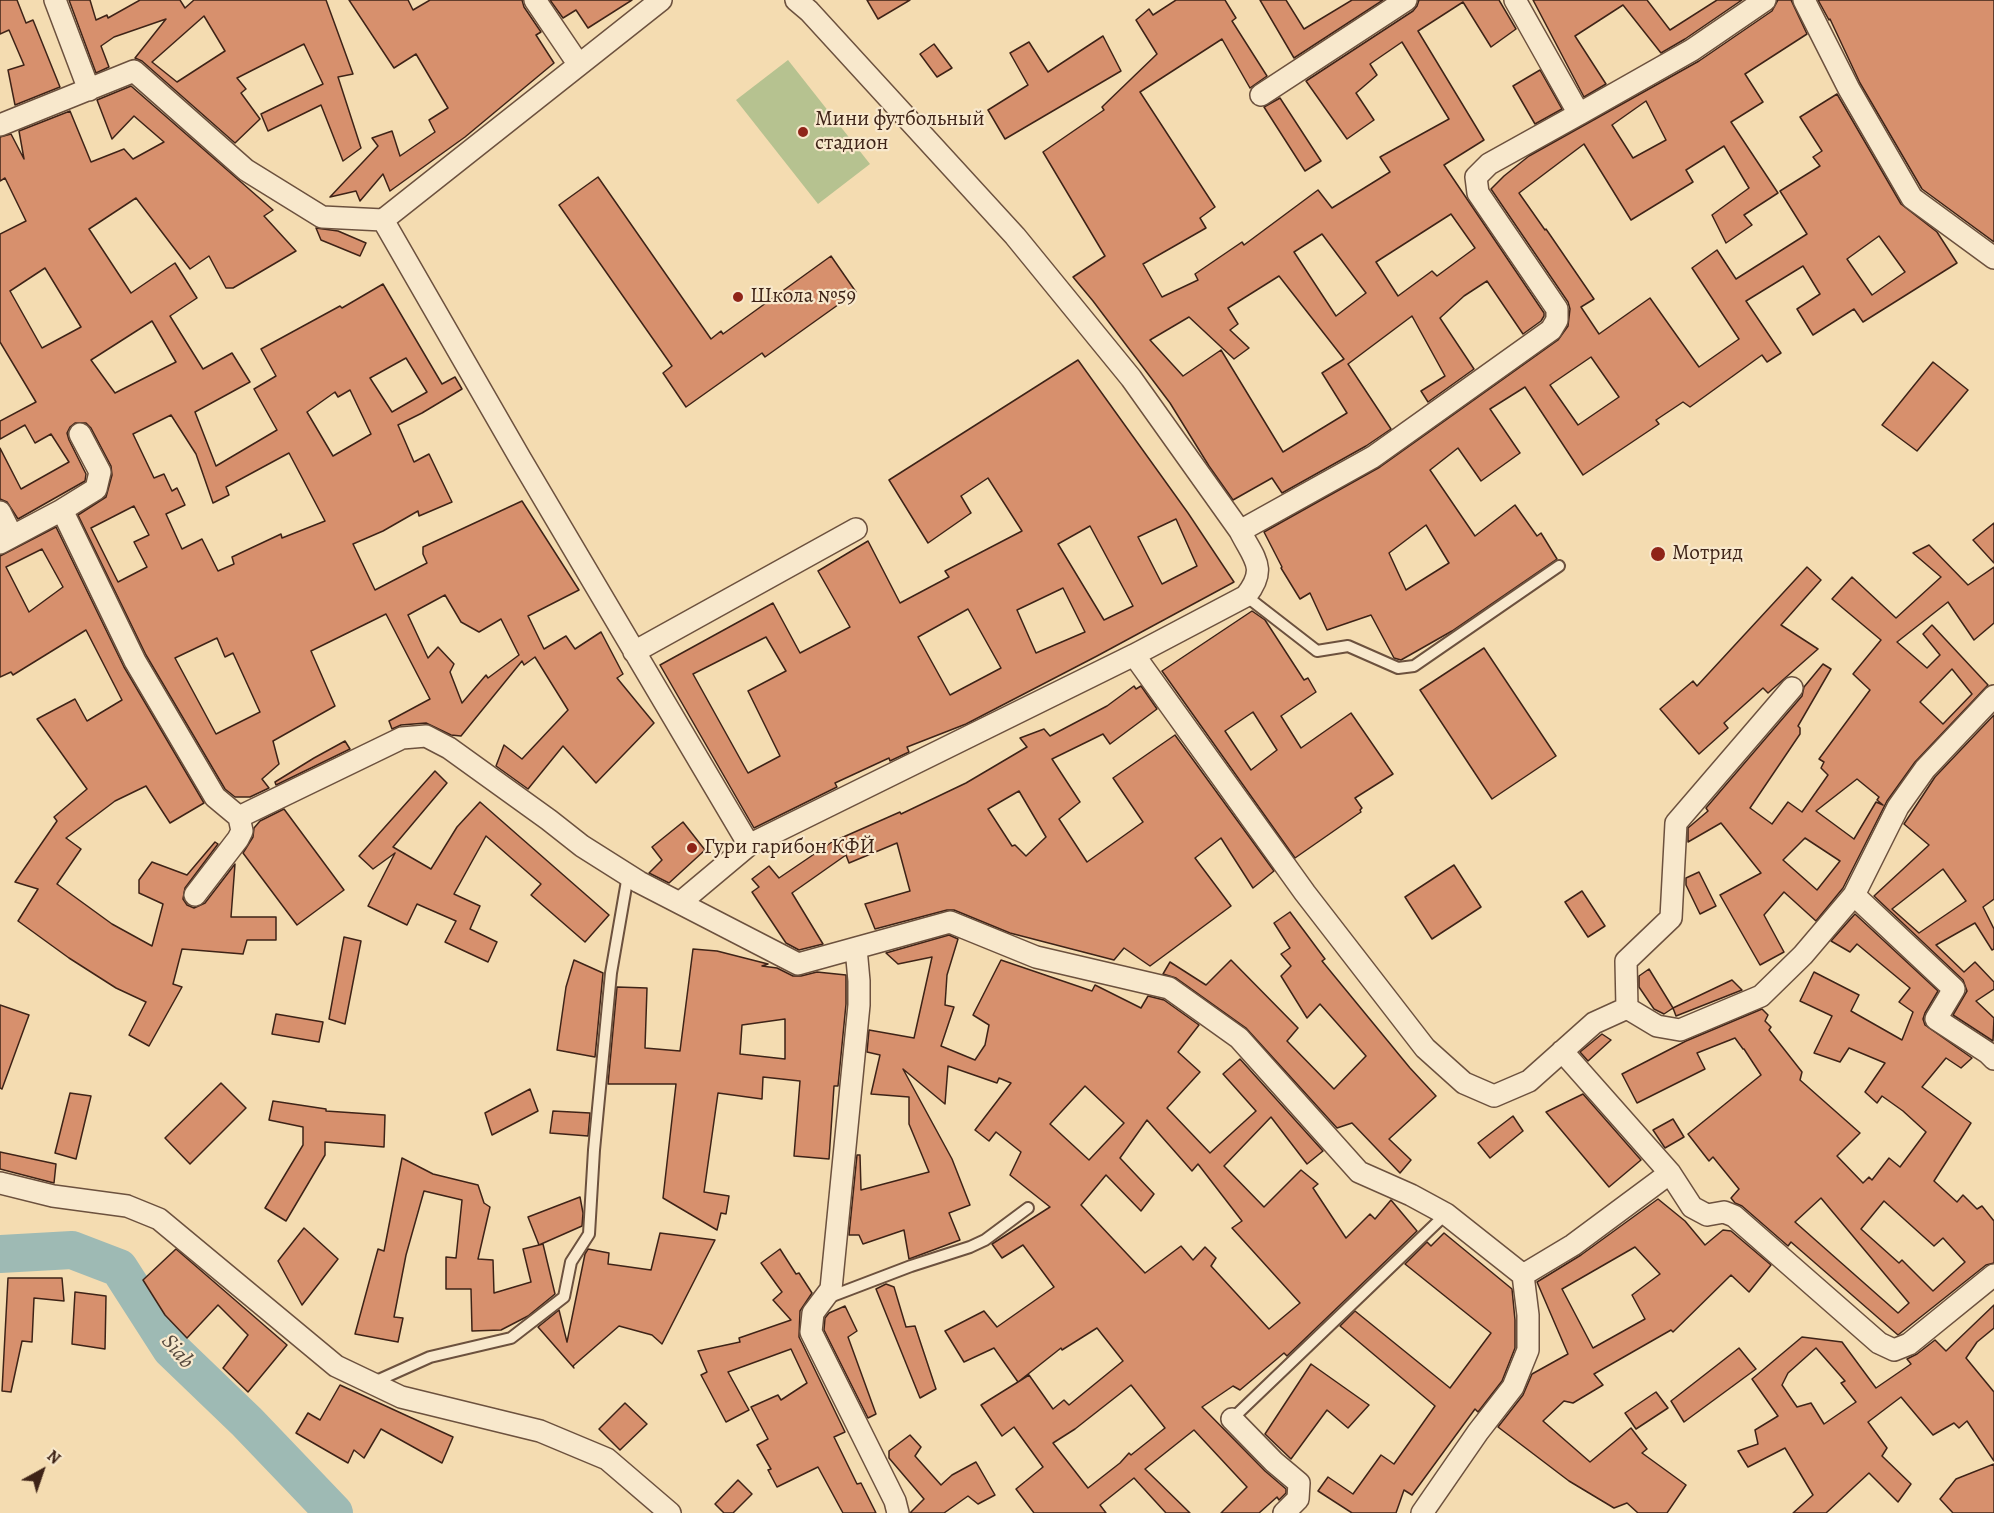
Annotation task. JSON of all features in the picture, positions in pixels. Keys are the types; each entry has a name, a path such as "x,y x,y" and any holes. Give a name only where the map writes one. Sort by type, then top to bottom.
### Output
{"street":[{"path":"55,0 88,90"},
{"path":"535,0 579,65"},
{"path":"0,125 134,72 246,170 322,217 383,220 661,0"},
{"path":"681,902 749,845 1134,655 1246,596 1257,582 1259,568 1239,531 1131,378 1015,236 809,11 796,0"},
{"path":"1261,95 1406,0"},
{"path":"1515,0 1579,114"},
{"path":"1239,531 1373,457 1551,330 1557,320 1557,309 1478,194 1476,177 1489,164 1692,50 1765,0"},
{"path":"1804,0 1849,89 1912,198 1994,258"},
{"path":"383,220 520,458 749,845"},
{"path":"0,512 6,540 96,489 100,472 80,434"},
{"path":"62,510 135,661 215,798 238,817 242,831 238,839 195,895"},
{"path":"634,651 856,529"},
{"path":"1134,655 1305,893 1425,1048 1464,1083 1494,1096 1529,1081 1594,1023 1627,1008"},
{"path":"1627,1008 1626,961 1671,918 1676,823 1792,688"},
{"path":"1627,1008 1657,1026 1680,1030 1761,996 1803,955 1854,895 1898,807 1925,769 1994,696"},
{"path":"238,817 402,738 426,736 458,755 582,846 628,875 798,964 950,922 1036,957 1169,988 1239,1038 1359,1172 1411,1195 1446,1214 1522,1275 1528,1315 1528,1350 1513,1387 1478,1431 1422,1513"},
{"path":"1854,895 1954,989 1936,1019 1992,1054"},
{"path":"856,948 860,981 859,1005 831,1289 813,1313 811,1332 895,1502 898,1513"},
{"path":"1562,1051 1670,1173 1692,1207 1707,1215 1724,1212 1734,1216 1879,1343 1894,1350 1909,1344 1994,1275"},
{"path":"1522,1275 1574,1245 1670,1173"},
{"path":"0,1183 53,1196 127,1206 159,1219 336,1366 401,1397 540,1431 607,1459 670,1513"},
{"path":"1232,1419 1274,1462 1299,1483 1298,1499 1284,1513"}],"lane":[{"path":"1246,596 1317,651 1348,646 1398,668 1414,666 1559,566"},
{"path":"372,1383 430,1357 512,1338 564,1297 571,1262 590,1234 594,1150 611,973 628,875"},
{"path":"824,1299 911,1266 970,1247 985,1240 1028,1208"},
{"path":"1232,1419 1446,1214"}],"green space":[{"name":"Мини футбольный стадион","path":"788,60 870,164 818,204 736,100"}],"building":[{"path":"0,0 17,0 26,23 33,20 60,87 15,105 8,70 24,65 9,30 0,34"},
{"path":"69,0 90,0 96,20 107,15 108,18 140,0 180,0 185,8 194,0 326,0 353,74 338,77 361,148 343,161 321,105 268,131 261,114 323,84 304,44 237,78 246,89 241,93 260,119 235,143 142,61 135,58 166,19 114,37 101,46 109,67 96,73","holes":["204,16 225,51 177,82 152,62"]},
{"path":"349,0 408,0 413,10 430,0 522,0 524,7 541,32 536,35 554,63 465,137 390,191 383,174 360,201 356,191 330,197 378,146 372,138 392,131 400,156 435,132 429,120 448,108 416,54 394,68"},
{"path":"550,0 632,0 588,28 576,10 563,18"},
{"path":"867,0 910,0 878,19"},
{"path":"1176,0 1225,0 1236,18 1232,21 1267,76 1250,88 1222,39 1140,92 1215,207 1200,218 1206,228 1143,264 1162,297 1198,280 1195,274 1242,242 1244,245 1318,190 1332,208 1390,172 1380,157 1449,119 1402,42 1370,64 1377,75 1356,93 1374,120 1347,139 1306,81 1413,11 1419,0 1499,0 1516,29 1491,47 1463,2 1418,31 1484,140 1444,165 1544,316 1541,321 1523,334 1487,281 1464,296 1440,318 1474,369 1428,402 1421,391 1445,376 1412,316 1348,364 1391,429 1366,446 1282,493 1272,478 1233,500 1170,403 1073,277 1105,256 1043,152 1104,110 1102,107 1157,54 1136,20 1149,9 1153,15","holes":["1451,214 1475,248 1437,276 1432,271 1398,296 1376,262","1322,234 1366,293 1336,316 1294,252","1279,276 1344,359 1322,373 1347,413 1283,452 1221,350 1183,376 1150,340 1189,317 1234,359 1249,348 1230,330 1238,324 1228,308"]},
{"path":"1260,0 1286,0 1304,29 1352,0 1383,0 1294,58"},
{"path":"1533,0 1647,0 1670,30 1717,0 1742,0 1661,53 1623,5 1575,36 1606,84 1584,97"},
{"path":"1778,0 1791,0 1807,34 1745,74 1763,102 1731,122 1778,193 1744,215 1752,225 1726,243 1712,215 1749,188 1724,146 1686,170 1693,182 1631,220 1584,144 1519,193 1594,299 1581,307 1599,334 1650,298 1699,367 1739,339 1692,268 1717,250 1736,279 1807,234 1780,191 1820,166 1813,157 1822,151 1800,117 1837,94 1901,204 1937,232 1957,263 1863,322 1854,309 1813,335 1797,309 1820,294 1803,266 1746,301 1781,353 1767,362 1762,355 1690,407 1683,402 1656,420 1659,424 1583,475 1525,387 1490,409 1520,453 1481,481 1458,448 1430,470 1475,536 1515,505 1537,536 1541,533 1557,559 1452,631 1401,660 1394,658 1371,615 1327,630 1310,593 1300,599 1281,568 1264,532 1380,467 1558,340 1568,326 1570,309 1568,302 1491,189 1529,156 1699,61 1772,11","holes":["1646,101 1666,140 1633,158 1612,125","1879,236 1905,272 1872,295 1847,259","1591,357 1619,397 1578,425 1550,385","1426,525 1449,563 1406,590 1389,553"]},
{"path":"1818,0 1994,0 1994,242 1922,189 1860,83 1830,19"},
{"path":"1103,36 1121,71 1005,139 988,110 1028,85 1010,53 1029,42 1048,72"},
{"path":"934,44 952,68 937,77 920,54"},
{"path":"1540,70 1562,109 1535,124 1513,86"},
{"path":"131,86 273,210 264,216 296,251 233,288 226,288 209,256 190,269 136,198 89,229 131,293 175,263 197,298 170,316 203,369 232,353 250,382 195,412 216,466 277,430 254,389 276,376 261,349 340,306 342,308 383,284 442,384 455,377 462,389 398,425 414,462 429,454 452,502 419,516 418,511 383,531 353,544 375,590 427,563 423,547 522,501 579,590 528,616 544,649 566,636 575,649 601,632 623,674 617,678 654,723 596,783 563,746 528,789 496,766 504,745 522,759 568,710 535,657 524,665 522,661 461,736 451,735 426,723 401,725 392,729 389,721 430,699 386,614 311,651 335,706 273,741 279,764 262,779 269,788 250,797 235,797 225,789 146,655 78,515 106,497 112,475 111,466 91,428 86,423 75,423 67,433 86,474 85,481 18,519 7,502 0,499 0,448 21,489 69,462 51,434 35,443 25,425 0,439 0,421 36,402 0,342 0,234 26,221 5,178 0,181 0,137 11,134 24,159 19,131 70,111 91,162 124,149 133,159 164,142 134,116 112,139 97,100","holes":["45,268 81,327 42,348 10,291","152,321 176,362 115,393 91,360","406,358 427,392 392,412 370,378","350,390 371,434 333,456 307,412 335,392 338,397","171,415 196,454 213,503 229,495 226,487 289,453 325,521 282,538 281,534 232,557 234,564 218,571 202,539 182,549 166,514 185,505 177,488 172,491 164,474 154,478 133,434","134,506 149,535 134,542 147,567 118,582 91,528","445,595 461,622 479,632 501,619 519,655 488,678 486,675 462,703 450,672 454,664 438,647 428,658 408,615","217,638 225,657 233,653 260,712 216,734 175,658"]},
{"path":"1280,98 1321,161 1305,171 1264,107"},
{"path":"598,177 711,339 721,331 723,334 831,256 856,292 765,357 762,353 686,407 663,373 672,366 559,205"},
{"path":"316,228 338,231 366,243 360,256 321,240"},
{"path":"1078,360 1188,513 1234,582 966,724 907,747 909,752 890,761 889,758 835,783 837,787 754,828 660,665 773,603 800,653 850,627 818,571 868,541 900,603 949,577 945,571 1022,531 988,478 961,496 971,513 928,543 889,480","holes":["1176,519 1197,566 1162,584 1138,537","1090,526 1133,606 1104,620 1058,544","1063,588 1085,632 1036,653 1017,610","968,609 1001,668 950,695 918,637","766,637 786,671 748,691 780,756 748,773 693,674"]},
{"path":"1933,362 1968,390 1917,451 1882,425"},
{"path":"1994,523 1994,563 1973,540"},
{"path":"56,527 124,667 204,803 170,823 146,786 115,801 66,838 81,849 57,884 112,924 152,946 163,904 139,893 139,880 152,862 187,875 215,842 218,844 185,888 183,899 187,905 194,908 205,903 235,864 231,917 276,917 276,940 247,940 243,954 182,949 173,984 182,987 149,1046 129,1035 146,1002 116,988 18,921 38,889 15,882 57,821 54,817 87,789 37,719 75,699 87,721 122,700 86,630 13,675 11,672 0,677 0,556","holes":["42,549 63,587 29,612 6,567"]},
{"path":"1929,545 1968,585 1994,567 1994,623 1974,640 1948,602 1897,642 1927,668 1940,655 1923,634 1932,625 1988,685 1915,762 1887,801 1843,888 1816,921 1784,892 1764,915 1784,952 1760,965 1720,895 1761,873 1721,823 1688,842 1688,828 1708,811 1706,808 1802,696 1804,687 1823,664 1831,669 1798,726 1800,734 1750,808 1772,824 1788,802 1802,812 1828,775 1821,768 1824,762 1819,759 1870,690 1853,674 1881,640 1832,599 1852,577 1896,618 1941,577 1913,553","holes":["1952,669 1972,694 1943,724 1920,702","1857,779 1879,797 1877,800 1883,805 1876,802 1854,839 1816,811","1805,838 1840,861 1817,890 1783,860"]},
{"path":"1807,567 1821,580 1781,625 1818,649 1768,693 1763,688 1724,723 1728,728 1699,754 1660,709 1693,681 1697,686"},
{"path":"1252,611 1265,620 1304,680 1308,678 1316,692 1281,716 1301,748 1351,713 1393,774 1355,798 1362,808 1361,812 1295,858 1162,671","holes":["1253,712 1277,750 1251,770 1225,731"]},
{"path":"1484,648 1556,756 1492,799 1420,690"},
{"path":"1134,686 1136,689 1141,686 1157,709 1110,744 1103,734 1052,759 1080,802 1059,819 1087,862 1143,822 1113,778 1175,735 1274,871 1253,888 1221,838 1195,858 1231,906 1150,966 1124,948 1114,960 1010,933 954,910 875,929 865,904 910,891 897,843 849,863 846,855 792,893 823,944 799,950 786,943 752,892 759,887 752,879 769,866 779,878 832,842 900,812 901,814 966,783 1027,747 1020,738 1044,729 1050,736 1107,706","holes":["1019,791 1046,837 1026,856 1015,845 1012,846 988,809"]},
{"path":"1994,715 1994,899 1983,907 1994,929 1994,949 1992,950 1975,923 1936,945 1964,972 1975,962 1994,982 1994,989 1976,1001 1994,1018 1993,1041 1953,1015 1967,991 1963,980 1874,896 1929,845 1904,824 1935,777","holes":["1943,869 1966,901 1919,933 1892,909"]},
{"path":"345,741 350,749 276,785 275,782"},
{"path":"435,771 447,783 393,847 431,869 457,827 480,802 609,915 585,942 531,895 541,884 486,836 454,894 480,906 470,929 497,942 488,962 445,942 456,921 417,904 407,925 368,906 395,853 373,869 359,856"},
{"path":"284,809 344,890 297,925 243,853 253,837 254,828 260,821"},
{"path":"683,822 705,850 669,883 649,873 662,860 652,847"},
{"path":"1454,865 1481,907 1432,939 1405,897"},
{"path":"1699,872 1716,906 1700,914 1686,885 1686,878"},
{"path":"1582,891 1605,926 1588,937 1565,902"},
{"path":"1290,912 1325,959 1322,961 1436,1096 1389,1139 1411,1160 1400,1173 1352,1123 1337,1128 1246,1028 1176,978 1163,974 1170,962 1206,985 1231,960 1298,1028 1287,1041 1334,1089 1366,1056 1320,1004 1307,1018 1281,976 1291,966 1281,954 1290,948 1274,923"},
{"path":"1855,914 1938,991 1925,1013 1923,1019 1925,1025 1972,1058 1961,1068 1946,1058 1922,1087 1971,1123 1934,1181 1957,1202 1963,1195 1977,1209 1982,1206 1994,1221 1994,1263 1986,1265 1898,1335 1791,1242 1788,1246 1742,1206 1735,1203 1731,1198 1739,1189 1713,1157 1709,1161 1688,1134 1761,1075 1735,1038 1697,1053 1705,1069 1637,1103 1622,1074 1686,1041 1762,1009 1768,1015 1765,1021 1771,1027 1769,1030 1802,1072 1800,1080 1860,1133 1837,1156 1863,1183 1869,1177 1872,1180 1889,1158 1900,1167 1926,1132 1882,1096 1877,1103 1865,1092 1885,1063 1849,1048 1840,1062 1814,1053 1832,1016 1800,1001 1814,972 1859,995 1851,1011 1902,1040 1913,1012 1899,1002 1910,988 1857,944 1850,952 1831,941","holes":["1821,1198 1909,1303 1898,1313 1795,1222","1884,1201 1934,1246 1943,1238 1965,1262 1933,1291 1902,1260 1899,1263 1861,1229"]},
{"path":"949,935 958,939 947,975 945,1005 954,1007 941,1046 975,1060 985,1045 989,1025 973,1015 1001,960 1092,991 1095,985 1141,1008 1148,996 1164,1000 1199,1025 1178,1052 1200,1072 1167,1108 1210,1153 1256,1111 1223,1074 1240,1059 1323,1151 1307,1164 1271,1117 1224,1166 1264,1207 1301,1170 1318,1184 1313,1188 1346,1238 1370,1214 1375,1219 1391,1200 1417,1231 1287,1356 1284,1353 1240,1390 1233,1386 1202,1407 1286,1489 1286,1493 1279,1500 1277,1497 1259,1513 1221,1513 1247,1487 1194,1430 1145,1469 1190,1513 1166,1513 1134,1478 1100,1505 1106,1513 1034,1513 1016,1489 1043,1467 1014,1427 1002,1436 981,1405 1018,1382 994,1348 964,1362 945,1331 984,1311 997,1327 1054,1287 1023,1245 1002,1258 992,1244 1050,1207 1010,1175 1021,1152 996,1132 989,1141 975,1130 1011,1083 999,1078 997,1083 948,1066 945,1104 903,1069 952,1159 970,1205 949,1213 960,1240 909,1259 904,1230 863,1244 859,1235 849,1235 857,1155 860,1155 861,1190 929,1172 909,1124 909,1097 871,1094 880,1055 867,1052 869,1030 914,1038 932,957 898,964 886,953","holes":["1085,1086 1124,1123 1089,1160 1050,1124","1147,1120 1192,1171 1198,1164 1242,1221 1232,1228 1300,1303 1269,1329 1211,1266 1216,1258 1205,1247 1193,1260 1181,1246 1145,1273 1081,1205 1106,1175 1141,1211 1154,1194 1120,1158","1097,1328 1123,1361 1069,1405 1064,1400 1053,1409 1029,1375 1018,1382 1061,1348 1062,1350","1131,1385 1165,1428 1131,1455 1129,1453 1088,1488 1053,1443 1075,1429"]},
{"path":"344,937 361,941 345,1024 329,1019"},
{"path":"693,949 717,951 768,964 762,966 777,968 793,976 817,972 846,975 846,1004 838,1086 834,1086 829,1159 794,1156 800,1081 763,1077 762,1099 718,1093 704,1192 729,1196 726,1214 721,1213 717,1230 663,1198 676,1084 608,1084 617,987 647,988 645,1048 680,1051","holes":["785,1019 785,1059 740,1054 742,1025"]},
{"path":"574,960 603,973 595,1057 557,1050 566,987"},
{"path":"1649,969 1673,1008 1664,1014 1654,1009 1639,987 1639,976"},
{"path":"1732,980 1742,990 1676,1016 1673,1008"},
{"path":"0,1005 29,1015 2,1089 0,1088"},
{"path":"276,1014 323,1022 319,1042 272,1034"},
{"path":"1602,1034 1611,1040 1588,1061 1580,1052"},
{"path":"221,1083 246,1108 190,1164 165,1138"},
{"path":"530,1089 538,1111 492,1135 485,1113"},
{"path":"70,1093 91,1096 76,1159 55,1153"},
{"path":"1583,1094 1641,1160 1609,1187 1546,1112"},
{"path":"273,1101 326,1109 326,1111 385,1115 384,1147 325,1142 325,1155 286,1221 265,1208 303,1145 303,1127 269,1120"},
{"path":"553,1111 590,1113 588,1136 550,1133"},
{"path":"1513,1116 1523,1131 1490,1158 1478,1143"},
{"path":"1673,1119 1684,1137 1665,1148 1653,1130"},
{"path":"0,1152 56,1164 54,1183 0,1169"},
{"path":"402,1158 433,1174 478,1185 484,1203 490,1207 478,1259 493,1260 494,1293 531,1282 523,1249 543,1244 555,1294 528,1316 501,1330 472,1331 471,1289 446,1289 446,1257 456,1258 462,1200 424,1191 406,1255 394,1317 403,1318 398,1342 355,1334 378,1249 384,1251"},
{"path":"580,1197 583,1213 582,1226 539,1245 528,1217"},
{"path":"1658,1199 1685,1221 1705,1245 1723,1230 1731,1231 1771,1265 1749,1292 1731,1275 1673,1332 1671,1330 1594,1374 1603,1385 1573,1403 1564,1401 1543,1421 1590,1462 1631,1428 1647,1449 1642,1453 1686,1485 1667,1513 1638,1513 1627,1503 1614,1508 1569,1481 1498,1427 1523,1395 1532,1374 1568,1354 1537,1282 1581,1255","holes":["1635,1247 1660,1274 1632,1295 1645,1319 1593,1348 1562,1289"]},
{"path":"304,1228 338,1259 302,1305 278,1261"},
{"path":"660,1233 715,1240 662,1344 652,1335 619,1326 573,1366 574,1368 538,1327 559,1310 567,1342 585,1254 588,1249 609,1253 608,1264 651,1270"},
{"path":"1444,1233 1512,1289 1515,1348 1502,1381 1478,1412 1475,1409 1412,1495 1404,1490 1396,1513 1352,1513 1318,1491 1328,1477 1353,1494 1381,1455 1394,1464 1435,1406 1340,1326 1355,1311 1450,1388 1491,1333 1405,1264 1427,1242 1431,1246"},
{"path":"176,1249 287,1345 248,1392 223,1368 248,1335 218,1305 187,1338 165,1315 143,1280"},
{"path":"780,1249 812,1293 800,1311 799,1337 845,1432 834,1437 857,1484 861,1483 876,1513 843,1513 818,1467 777,1487 768,1470 771,1469 757,1445 768,1439 751,1407 778,1395 781,1400 807,1383 791,1349 728,1372 749,1410 726,1422 701,1375 707,1372 698,1351 740,1342 739,1338 791,1320 773,1300 782,1292 761,1263"},
{"path":"8,1278 62,1278 64,1301 34,1298 32,1342 22,1341 11,1392 2,1391"},
{"path":"886,1284 894,1287 906,1327 915,1326 936,1389 920,1398 876,1289"},
{"path":"75,1292 106,1296 105,1349 72,1344"},
{"path":"1994,1305 1994,1328 1977,1342 1966,1358 1994,1392 1994,1461 1967,1421 1959,1428 1954,1423 1933,1435 1901,1397 1868,1422 1887,1448 1882,1456 1911,1484 1898,1502 1869,1473 1826,1513 1793,1513 1813,1495 1785,1448 1748,1467 1738,1451 1758,1444 1755,1430 1778,1416 1752,1379 1802,1337 1842,1342 1876,1388 1911,1364 1907,1359 1935,1340 1946,1351","holes":["1816,1348 1845,1381 1841,1383 1856,1402 1824,1424 1811,1403 1797,1407 1782,1385 1788,1373"]},
{"path":"845,1306 857,1331 848,1337 876,1414 868,1418 824,1330 825,1318 829,1313"},
{"path":"1739,1348 1756,1369 1684,1422 1671,1401"},
{"path":"1311,1364 1369,1405 1348,1428 1327,1410 1291,1459 1265,1434"},
{"path":"340,1385 453,1437 442,1463 381,1429 364,1458 354,1450 348,1463 296,1433 308,1413 320,1420"},
{"path":"1656,1392 1668,1408 1636,1429 1625,1413"},
{"path":"625,1403 647,1424 620,1450 599,1429"},
{"path":"910,1435 921,1447 915,1456 941,1485 952,1475 976,1462 995,1495 978,1504 968,1496 944,1513 910,1513 924,1499 889,1458 889,1451"},
{"path":"1994,1464 1994,1513 1953,1513 1940,1499 1956,1479"},
{"path":"738,1480 752,1494 733,1513 724,1513 715,1504"}],"waterway":[{"name":"Siab","path":"0,1254 72,1250 119,1268 171,1349 247,1422 334,1513"}],"place":[{"name":"Мини футбольный стадион","path":"803,132"},
{"name":"Школа №59","path":"738,297"},
{"name":"Мотрид","path":"1658,554"},
{"name":"Гури гарибон КФЙ","path":"692,848"}]}
